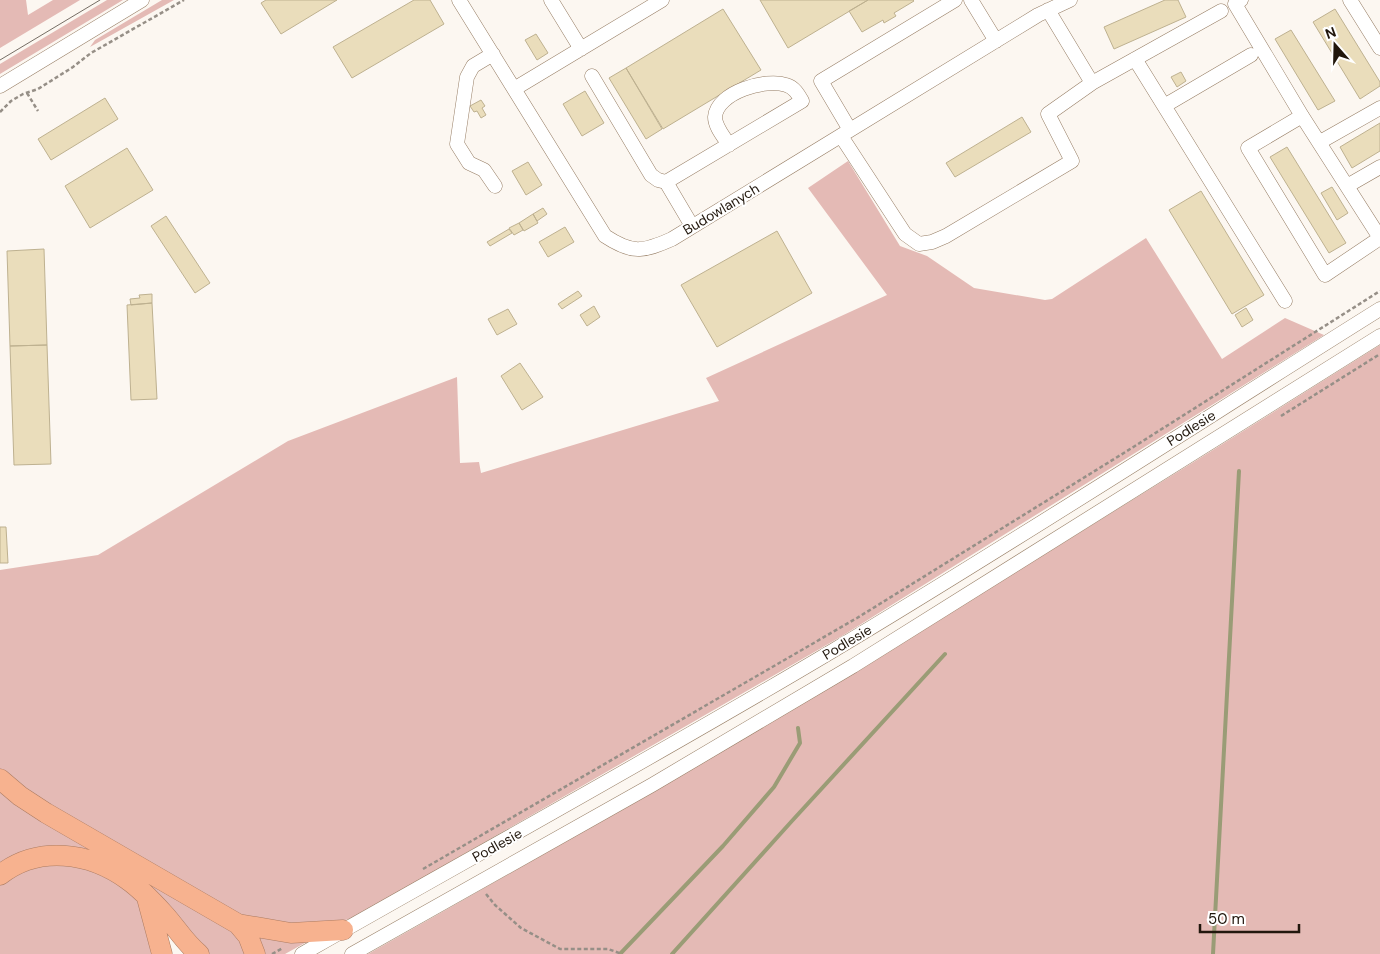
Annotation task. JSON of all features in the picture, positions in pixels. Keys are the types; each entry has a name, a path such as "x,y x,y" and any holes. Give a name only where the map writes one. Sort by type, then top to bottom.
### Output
{"highway":[{"path":"0,779 20,796 67,827 238,924 291,933 343,930"},
{"path":"0,875 9,868 30,858 72,857 100,864 128,879 164,914 199,954"},
{"path":"148,898 162,954"},
{"path":"238,924 248,936 255,954"}],"street":[{"path":"0,86 142,0"},
{"name":"Budowlanych","path":"459,0 605,236 620,246 636,250 650,248 672,238 996,41 1048,10 1070,0"},
{"path":"551,0 581,49"},
{"path":"514,89 662,0"},
{"path":"955,0 821,81 846,133 905,234 919,244 932,242 946,236 1072,161 1048,114 1092,83 1221,11"},
{"path":"971,0 996,41"},
{"path":"1241,0 1235,4 1302,116 1380,238 1324,275 1248,148 1302,116"},
{"path":"1350,0 1380,48"},
{"path":"1048,10 1092,83"},
{"path":"492,54 473,66 467,77 457,144 469,163 484,170 495,186"},
{"path":"1164,106 1251,54"},
{"path":"1135,59 1285,301"},
{"path":"592,76 651,175 658,180 666,182 729,145 802,101 795,90 788,85 779,83 752,85 724,102 718,109 715,118 718,128 729,145"},
{"path":"1320,142 1380,108"},
{"path":"1347,186 1380,167"},
{"path":"666,182 692,226"},
{"name":"Podlesie","path":"302,954 638,765 832,651 1380,309"},
{"name":"Podlesie","path":"352,954 635,794 853,666 1380,336"}],"path":[{"path":"0,112 11,101 38,89 74,67 91,53 184,0"},
{"path":"28,93 38,111"},
{"path":"416,873 857,618 1119,456 1380,291"},
{"path":"486,894 495,905 521,928 560,949 608,949 622,954"},
{"path":"272,954 288,946"}],"shaded area":[{"path":"0,0 26,0 28,15 53,0 80,0 0,48"},
{"path":"107,0 123,0 0,74 0,64"},
{"path":"162,0 174,0 90,47 95,40"},
{"path":"848,161 900,246 927,256 974,288 1045,300 1052,299 1146,238 1222,359 1285,318 1324,335 842,636 355,917 333,924 313,927 237,916 21,789 0,769 0,570 98,555 288,441 457,377 460,463 479,462 481,473 719,401 706,378 887,295 808,188"},
{"path":"1380,345 1380,954 368,954 624,807 878,656 1130,502"},
{"path":"0,785 230,928 249,954 208,954 103,858 0,867"},
{"path":"55,863 84,867 120,885 136,899 145,914 155,954 0,954 0,885 25,869"},
{"path":"255,934 312,939 285,954 262,954"}],"building":[{"path":"266,0 337,0 281,34 261,3"},
{"path":"414,0 430,0 444,24 352,78 333,47"},
{"path":"760,0 868,0 788,48"},
{"path":"868,0 914,1 894,13 896,16 884,23 883,20 862,32 849,11"},
{"path":"1165,0 1178,0 1186,17 1114,49 1104,27"},
{"path":"723,9 761,70 663,129 626,68"},
{"path":"1335,9 1380,82 1380,86 1360,99 1313,22"},
{"path":"1291,30 1335,101 1318,110 1275,39"},
{"path":"536,34 548,53 537,60 525,40"},
{"path":"626,68 662,129 646,139 609,78"},
{"path":"1181,72 1186,81 1177,87 1171,77"},
{"path":"585,91 604,123 582,136 563,104"},
{"path":"105,98 118,119 51,160 38,139"},
{"path":"481,100 485,106 482,108 486,115 481,118 477,111 474,112 470,106"},
{"path":"1022,117 1031,132 955,177 946,163"},
{"path":"1380,123 1380,151 1352,168 1340,147"},
{"path":"1287,147 1346,243 1329,253 1270,157"},
{"path":"127,148 153,190 90,228 65,186"},
{"path":"528,162 542,185 526,195 512,171"},
{"path":"1332,187 1348,213 1337,220 1321,193"},
{"path":"1201,191 1264,295 1232,314 1169,210"},
{"path":"543,208 547,214 537,221 533,214"},
{"path":"533,214 538,223 524,231 519,223"},
{"path":"166,216 210,283 195,293 151,226"},
{"path":"519,223 523,230 514,235 509,228"},
{"path":"565,227 574,242 548,257 539,242"},
{"path":"509,229 512,233 490,246 487,242"},
{"path":"777,231 812,293 717,347 681,285"},
{"path":"44,249 47,345 10,346 7,251"},
{"path":"578,291 582,296 562,309 558,304"},
{"path":"152,294 152,303 131,305 130,299 140,298 139,295"},
{"path":"152,303 157,399 131,400 127,305"},
{"path":"594,306 600,317 587,326 580,315"},
{"path":"1246,308 1253,320 1242,327 1235,315"},
{"path":"508,309 517,324 497,335 488,319"},
{"path":"47,345 51,464 14,465 10,346"},
{"path":"520,363 543,397 522,410 501,376"},
{"path":"0,527 6,527 8,563 0,563"}],"waterway":[{"path":"1213,954 1239,471"},
{"path":"672,954 945,654"},
{"path":"620,954 723,846 774,787 800,743 798,728"}],"tram line":[{"path":"0,60 100,0"}]}
